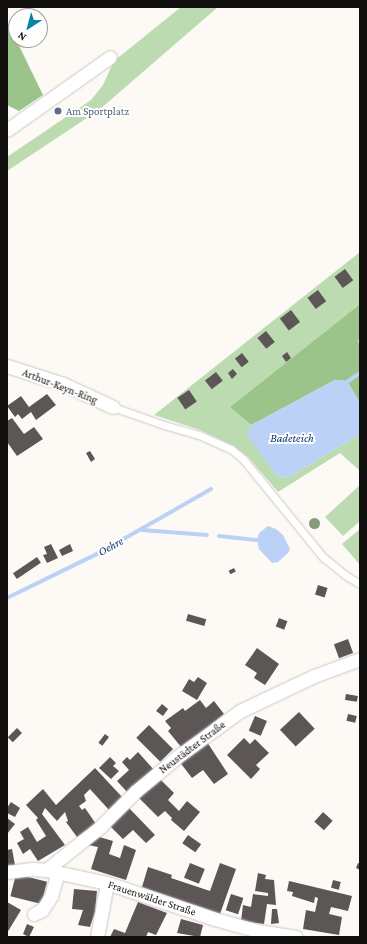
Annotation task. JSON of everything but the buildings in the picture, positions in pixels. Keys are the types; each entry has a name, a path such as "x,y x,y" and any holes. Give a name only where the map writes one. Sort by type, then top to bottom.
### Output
{"street":[{"path":"7,130 110,57"},
{"name":"Arthur-Keyn-Ring","path":"7,366 62,384 113,406"},
{"name":"Neustädter Straße","path":"52,871 100,827 136,791 177,757 240,711 314,676 360,660"},
{"name":"Frauenwälder Straße","path":"7,872 33,869 52,871 107,883 215,919 258,931 296,937"},
{"path":"34,914 42,910 51,896 52,871"},
{"path":"97,937 107,883"}],"lane":[{"path":"113,406 164,425 199,435 231,448 243,459 323,557 345,575 360,584"}],"green space":[{"path":"181,7 218,7 99,110 7,171 7,157 91,100 103,85 114,61"},
{"path":"7,21 8,48 20,48 43,95 19,111 7,105"},
{"path":"360,252 360,304 230,407 251,425 248,435 276,475 288,478 360,434 360,471 340,453 278,492 248,457 234,446 200,430 154,415"},
{"path":"360,304 360,338 358,341 360,346 360,403 347,381 335,380 251,425 230,407"},
{"path":"360,485 360,521 343,536 325,517"},
{"path":"360,529 360,565 342,544"}],"water":[{"name":"Badeteich","path":"335,380 347,381 360,403 360,434 288,478 276,475 247,435 251,425"},
{"path":"268,526 276,529 283,535 290,549 288,553 278,562 272,563 259,549 257,540 259,533"}],"waterway":[{"name":"Oehre","path":"344,384 360,373"},
{"name":"Oehre","path":"7,598 99,553 211,489"},
{"path":"142,530 207,535"},
{"path":"219,536 257,540"}],"place":[{"name":"Am Sportplatz","path":"58,111"}]}
